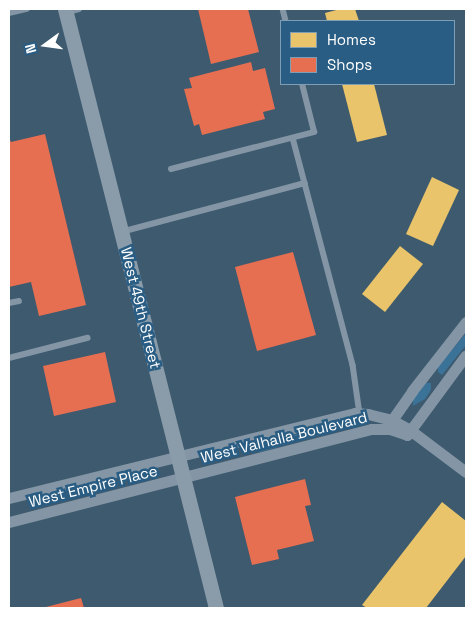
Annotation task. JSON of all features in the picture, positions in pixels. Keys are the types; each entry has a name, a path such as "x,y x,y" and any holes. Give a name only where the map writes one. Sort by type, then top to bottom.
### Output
{"main road":[{"name":"West 49th Street","path":"70,10 121,232 216,608"}],"street":[{"path":"391,425 412,391 466,322"},
{"path":"408,432 466,355"},
{"name":"West Valhalla Boulevard","path":"178,457 341,415 360,414 391,425 421,439 466,472"},
{"name":"West Valhalla Boulevard","path":"184,478 391,425"},
{"name":"West Empire Place","path":"9,498 178,457"},
{"name":"West Empire Place","path":"9,522 184,478"}],"lane":[{"path":"9,13 27,9"},
{"path":"171,169 314,132 302,85"},
{"path":"293,138 353,365 360,414"},
{"path":"121,232 305,184"},
{"path":"9,303 19,301"},
{"path":"9,358 87,338"}],"shaded area":[{"path":"466,333 466,345 442,375 438,372 438,367"},
{"path":"426,383 431,383 431,390 425,399 413,406 413,399"},
{"path":"341,421 345,428 260,452 258,450 258,446"}],"building: Homes":[{"path":"340,9 355,9 359,20 327,20 325,13"},
{"path":"342,85 374,85 387,135 357,142"},
{"path":"432,177 459,190 433,246 406,234"},
{"path":"400,246 423,264 385,312 362,294"},
{"path":"442,502 466,521 466,556 426,608 367,608 362,605"}],"building: Shops":[{"path":"198,9 248,9 259,52 211,64"},
{"path":"251,62 253,71 265,68 275,109 263,112 265,119 202,135 199,124 194,126 184,89 192,88 189,78"},
{"path":"45,134 86,305 39,316 31,282 9,287 9,138 11,142"},
{"path":"293,252 316,335 257,351 235,267"},
{"path":"105,352 116,402 54,416 43,366"},
{"path":"305,479 311,505 305,506 314,541 277,550 279,559 252,565 235,497"},
{"path":"81,598 84,608 42,608"}]}
